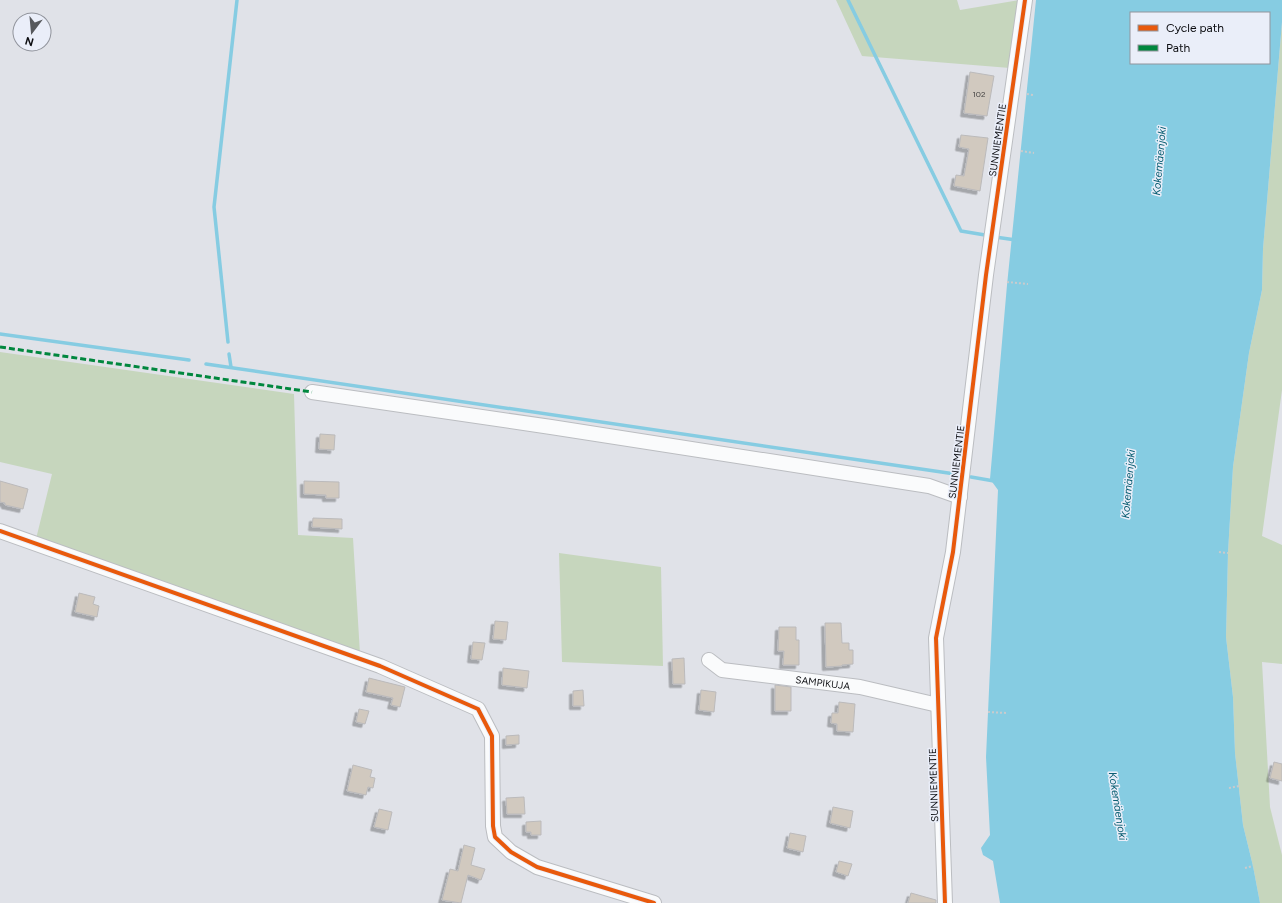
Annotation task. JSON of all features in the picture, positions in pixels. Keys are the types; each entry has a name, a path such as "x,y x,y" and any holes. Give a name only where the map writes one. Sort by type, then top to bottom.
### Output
{"street":[{"name":"SUNNIEMENTIE","path":"945,903 936,638 953,552 986,275 1025,0"},
{"path":"312,392 551,427 929,486 960,497"},
{"path":"0,531 380,666 478,709 492,736 493,826 495,837 511,852 537,867 654,903"},
{"name":"SAMPIKUJA","path":"709,660 722,670 860,687 938,705"}],"path":[{"path":"1027,94 1033,95"},
{"path":"1021,151 1034,153"},
{"path":"1007,282 1028,284"},
{"path":"1219,552 1228,553"},
{"path":"988,712 1007,713"},
{"path":"1229,788 1239,786"},
{"path":"1245,868 1254,866"}],"green space":[{"path":"836,0 957,0 960,10 1020,0 1010,68 862,56"},
{"path":"1282,22 1282,390 1262,536 1282,545 1282,664 1262,662 1270,807 1282,855 1282,903 1260,903 1243,825 1235,753 1233,697 1226,637 1228,553 1233,467 1249,353 1262,290 1263,249"},
{"path":"0,352 294,394 298,535 353,538 360,654 36,539 52,474 0,462"},
{"path":"559,553 661,567 663,666 562,662"}],"water":[{"name":"Kokemäenjoki","path":"1036,0 1282,0 1282,22 1263,249 1262,290 1249,353 1233,467 1228,553 1226,637 1233,697 1235,753 1243,825 1260,903 1000,903 993,861 983,855 981,848 990,835 986,757 998,490 990,479 1007,285"}],"building":[{"path":"970,72 994,76 987,116 964,113"},
{"path":"961,135 988,138 980,191 954,186 956,175 964,176 969,149 959,147"},
{"path":"320,434 335,435 334,450 319,449"},
{"path":"0,481 28,489 23,509 5,505 5,503 0,502"},
{"path":"304,481 339,482 339,498 326,498 326,495 304,494"},
{"path":"313,518 342,519 342,529 312,527"},
{"path":"79,593 95,597 93,604 99,606 97,617 75,612"},
{"path":"495,621 508,622 506,640 493,639"},
{"path":"825,623 841,623 842,643 849,643 849,650 853,650 853,664 826,667"},
{"path":"779,627 796,627 796,640 799,640 799,665 783,665 784,651 778,651"},
{"path":"473,642 485,643 482,660 471,659"},
{"path":"684,658 685,684 673,684 672,659"},
{"path":"503,668 529,671 527,688 502,685"},
{"path":"369,678 405,687 400,707 391,705 393,698 366,692"},
{"path":"775,685 791,687 791,711 775,711"},
{"path":"583,690 584,706 573,706 573,691"},
{"path":"701,690 716,692 714,712 699,710"},
{"path":"839,702 855,704 853,732 837,731 837,724 831,723 832,713 838,713"},
{"path":"359,709 369,711 365,724 356,722"},
{"path":"519,735 519,744 506,745 506,736"},
{"path":"1274,762 1282,764 1282,781 1270,778"},
{"path":"353,765 372,770 370,777 375,778 373,788 368,787 366,795 347,791"},
{"path":"524,797 525,814 507,814 506,798"},
{"path":"833,807 853,811 850,828 830,823"},
{"path":"379,809 392,812 388,830 374,827"},
{"path":"541,821 541,835 531,835 531,832 526,832 526,822"},
{"path":"790,833 806,836 803,852 787,848"},
{"path":"464,845 475,848 471,865 485,869 481,880 468,875 461,903 442,900 450,869 458,871"},
{"path":"839,861 852,864 848,876 836,872"},
{"path":"911,893 936,900 936,903 908,903"}],"waterway":[{"path":"228,342 214,207 237,0"},
{"path":"848,0 961,231 985,235"},
{"path":"995,237 1016,240"},
{"path":"0,334 189,360"},
{"path":"229,354 231,367"},
{"path":"206,364 955,474"},
{"path":"971,477 994,481"}],"marked path":[{"path":"0,347 312,392"}],"cycle path":[{"path":"945,903 936,638 953,552 986,275 1025,0"},
{"path":"0,531 380,666 478,709 492,736 493,826 495,837 511,852 537,867 654,903"}]}
